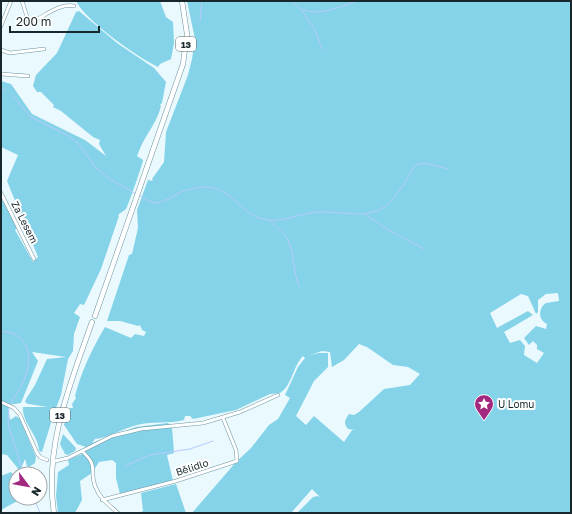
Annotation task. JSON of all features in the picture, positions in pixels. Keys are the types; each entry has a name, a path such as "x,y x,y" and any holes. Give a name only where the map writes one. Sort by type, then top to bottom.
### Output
{"main road":[{"name":"13","path":"94,316 180,71 186,49 186,23 182,1"},
{"name":"13","path":"54,513 51,467 56,430 62,408 92,322"}],"street":[{"path":"1,26 11,1"},
{"path":"22,1 29,23 68,5 73,6 73,1"},
{"path":"1,50 10,53 44,48"},
{"path":"1,74 28,76"},
{"name":"Za Lesem","path":"1,193 34,258"},
{"path":"55,461 63,460 83,452 112,436 141,429 203,423 224,418 278,395"},
{"path":"1,402 14,408 20,415 37,453 40,457 47,460"},
{"name":"Bělidlo","path":"102,500 176,481 237,461 236,450 224,418"},
{"path":"83,452 94,467 93,477 102,500 118,513"}],"shaded area":[{"path":"76,1 160,1 166,17 173,22 174,43 171,59 160,64 158,67 149,62 125,47 101,28 90,18"},
{"path":"187,1 571,1 571,513 297,513 313,497 318,496 321,498 312,489 291,513 192,513 236,462 251,448 269,425 278,419 290,398 285,395 298,367 305,358 303,356 287,386 280,393 270,394 236,410 193,419 190,416 185,416 184,420 137,425 105,437 95,439 92,443 136,427 168,423 172,427 174,453 167,455 173,481 120,494 116,478 116,463 112,460 99,462 92,473 80,481 82,500 75,513 58,513 56,496 58,472 69,465 68,460 82,454 86,447 77,444 64,425 70,408 73,408 72,404 76,398 75,396 80,378 91,352 105,327 131,338 135,334 144,336 146,332 142,330 140,325 138,326 120,321 107,321 129,255 132,254 138,228 137,210 148,180 153,181 152,179 164,162 166,132 188,75 195,39","holes":["558,293 559,301 546,303 540,311 542,320 547,324 546,329 536,326 524,338 529,345 533,341 537,345 537,349 544,353 537,363 524,355 525,346 520,340 510,343 504,332 533,315 528,311 497,328 490,313 521,294 528,296 536,314 538,312 538,300 546,294","359,344 367,347 393,365 408,367 420,374 410,385 384,389 359,412 354,415 349,414 345,425 348,429 356,430 352,430 344,442 314,416 306,425 296,416 314,381 328,367 328,353 318,353 307,356 322,351 330,352 332,367 344,360"]},
{"path":"79,11 117,43 154,68 166,82 159,112 137,156 143,160 126,209 118,215 119,216 101,269 84,305 80,304 74,313 80,317 74,334 73,351 68,359 61,395 56,408 50,408 54,413 42,452 39,451 36,440 25,419 23,407 48,407 28,404 25,402 47,359 66,357 32,352 38,361 21,403 8,405 10,420 16,416 20,419 36,457 35,463 30,466 27,466 25,459 22,466 16,466 7,455 1,454 1,198 17,228 15,230 33,262 38,257 7,181 18,155 1,147 1,81 11,84 32,114 85,140 106,156 99,144 100,140 93,137 61,111 53,107 54,105 41,92 37,92 33,86 36,75 57,53 76,12"},
{"path":"63,434 76,448 75,451 68,455 65,454 60,444"},
{"path":"8,473 8,506 1,510 1,476"},
{"path":"176,484 186,513 139,513 143,511 141,493"}],"waterway":[{"path":"200,21 202,1"},
{"path":"291,1 298,8 310,12 331,10 358,1"},
{"path":"302,11 314,28 322,49"},
{"path":"1,88 5,91"},
{"path":"13,96 31,117 67,135 79,144 95,167 108,178 136,194"},
{"path":"139,195 149,201 159,203 181,192 205,187 215,188 228,195 252,215 267,220 282,219 319,212 364,214 379,210 390,202 400,190 415,165 426,163 448,169"},
{"path":"366,215 385,228 424,249"},
{"path":"271,221 288,239 299,286"},
{"path":"1,331 9,332 20,339 27,349 29,356 26,375 10,405"},
{"path":"9,407 8,425 21,466"},
{"path":"125,466 150,455 190,449 213,441"},
{"path":"37,506 40,513"}],"place":[{"name":"U Lomu","path":"484,421"}]}
